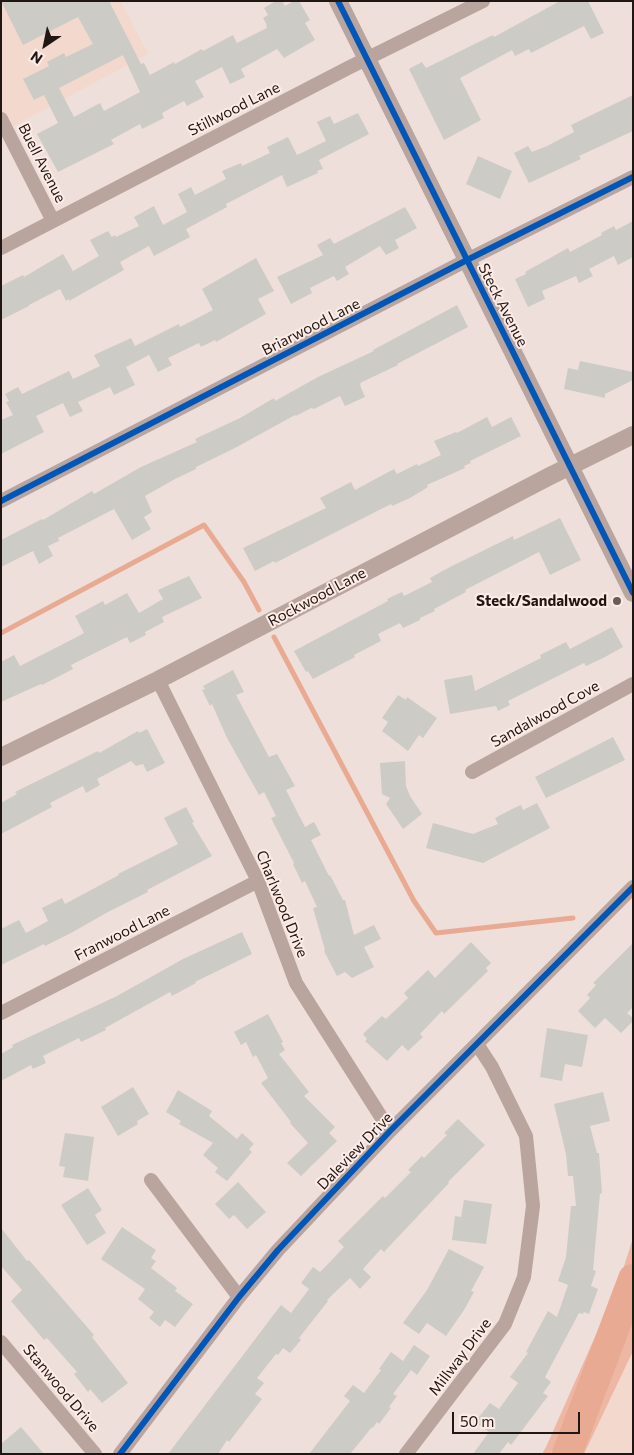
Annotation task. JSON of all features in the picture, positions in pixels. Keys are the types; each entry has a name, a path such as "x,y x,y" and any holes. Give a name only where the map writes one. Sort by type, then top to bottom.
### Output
{"street":[{"name":"Steck Avenue","path":"338,1 633,593"},
{"name":"Stillwood Lane","path":"1,248 483,1"},
{"name":"Buell Avenue","path":"1,119 53,221"},
{"name":"Briarwood Lane","path":"1,501 467,260 633,177"},
{"name":"Rockwood Lane","path":"1,757 158,680 570,465 633,435"},
{"name":"Charlwood Drive","path":"158,680 258,881 296,983 390,1131"},
{"name":"Sandalwood Cove","path":"472,772 633,684"},
{"name":"Franwood Lane","path":"1,1013 258,881"},
{"name":"Daleview Drive","path":"120,1454 239,1297 278,1250 390,1131 633,887"},
{"name":"Millway Drive","path":"406,1454 505,1324 524,1277 533,1206 526,1136 492,1066 477,1044"},
{"path":"152,1180 239,1297"},
{"name":"Stanwood Drive","path":"1,1342 95,1454"}],"shaded area":[{"path":"1,1 121,1 148,54 1,133"},
{"path":"633,1238 633,1351 584,1454 542,1454 618,1285"},
{"path":"633,1351 633,1454 584,1454"}],"building":[{"path":"1,1 109,1 141,64 144,63 150,75 233,35 237,43 267,28 263,18 268,15 264,8 276,1 282,1 285,6 294,1 299,1 310,20 305,23 315,40 284,58 277,49 241,69 245,77 230,84 222,67 195,81 204,97 187,106 184,101 162,113 164,118 142,129 140,124 111,140 114,144 58,172 37,134 58,123 44,95 34,100 23,79 49,66 47,62 64,53 66,57 93,44 78,17 23,45","holes":["123,55 140,92 104,111 100,103 74,117 59,88"]},
{"path":"560,1 588,1 604,33 591,39 584,26 531,53 529,49 515,56 512,50 460,78 481,120 444,140 409,69 422,62 426,68 493,35 494,37"},
{"path":"633,95 633,131 579,156 581,159 529,183 514,153 528,146 532,152 547,146 574,132 571,125"},
{"path":"358,113 369,134 319,160 323,169 317,171 318,173 287,187 282,175 226,204 227,207 186,229 190,237 154,256 149,246 120,262 124,270 69,301 69,299 66,301 60,289 1,320 1,286 23,275 24,277 63,254 73,271 99,256 90,240 108,231 112,237 115,235 116,237 139,226 134,217 154,206 163,225 187,212 178,194 191,187 195,195 226,179 222,171 241,163 242,166 270,153 267,147 288,137 297,155 326,141 317,122 330,116 334,124"},
{"path":"478,156 512,171 500,199 466,184"},
{"path":"405,207 417,228 395,240 399,248 386,255 380,246 345,267 349,274 337,281 334,276 310,288 312,293 291,304 277,277 323,255 317,245 330,238 334,244"},
{"path":"633,221 633,257 618,265 614,256 589,269 593,276 579,283 576,276 542,291 545,299 528,307 515,279 568,248 570,252 602,235 601,233 614,226 616,230"},
{"path":"256,258 274,291 258,299 266,314 216,342 215,340 201,347 199,343 168,358 172,365 158,372 149,355 126,367 135,385 114,395 110,387 78,402 83,411 70,417 63,403 36,416 44,432 1,454 1,420 13,415 6,402 9,401 5,394 18,387 22,394 69,371 73,379 100,366 94,355 131,338 135,346 179,324 180,327 213,310 202,289"},
{"path":"457,305 468,327 398,365 360,383 365,397 345,406 340,396 314,409 311,408 295,415 145,496 152,512 144,517 151,529 132,540 114,509 58,538 59,541 48,546 53,556 39,564 33,551 1,567 1,540 43,520 92,491 94,494 141,467 197,442 195,439 240,418 274,398 275,401 318,377 374,351"},
{"path":"580,361 633,372 633,380 605,394 605,398 564,389 568,368 578,370"},
{"path":"487,417 492,427 511,417 521,436 470,461 471,463 464,466 465,468 427,485 428,487 410,498 392,506 391,504 275,563 274,561 255,571 243,548 326,508 320,498 351,482 355,490 394,469 397,474 441,455 434,441 457,433"},
{"path":"560,518 581,560 550,575 539,552 465,590 466,592 434,609 435,611 420,618 420,620 403,628 400,623 378,634 381,641 313,679 308,671 306,672 294,651 388,601 387,599 402,592 404,596 432,582 430,578 450,567 513,536 514,540"},
{"path":"189,576 202,598 162,617 164,622 145,632 146,635 130,643 127,637 71,665 73,669 42,685 1,702 1,662 14,655 20,666 84,633 75,616 103,601 105,605 127,593 139,613 163,599 158,590"},
{"path":"612,627 623,647 603,658 586,666 584,663 508,701 510,705 498,711 496,706 450,714 444,680 472,675 475,691 541,658 540,655 566,642 570,649"},
{"path":"233,670 244,692 236,695 269,757 277,754 295,786 286,790 305,827 314,822 321,835 311,840 329,876 343,900 345,900 354,935 374,925 381,939 364,947 374,967 352,978 345,972 337,976 324,951 313,908 317,907 305,881 302,883 271,818 276,816 264,792 259,795 227,738 212,704 210,706 202,690 205,689 203,686"},
{"path":"398,695 406,700 407,697 437,718 423,738 419,735 408,751 382,731 388,722 382,718"},
{"path":"147,729 165,763 147,772 143,764 136,766 131,761 97,779 100,785 86,793 83,786 50,803 52,807 1,834 1,803 17,794 15,792 98,751 99,753 138,731 139,733"},
{"path":"613,737 625,760 546,798 535,777"},
{"path":"405,761 406,786 422,814 403,829 386,804 390,798 382,794 380,763"},
{"path":"537,803 550,828 483,863 426,848 433,823 473,834 498,824 495,818 512,809 521,805 523,810"},
{"path":"186,807 194,822 192,823 212,856 71,933 1,965 1,929 19,920 26,933 48,921 42,908 62,898 65,904 118,874 178,844 164,818"},
{"path":"242,932 252,954 195,982 172,996 170,992 105,1028 106,1030 81,1042 79,1038 43,1056 46,1063 33,1069 31,1065 1,1081 1,1054 13,1047 12,1045 117,996 183,959"},
{"path":"471,942 491,963 486,968 488,971 444,1014 442,1011 420,1034 423,1037 408,1051 402,1045 387,1061 365,1041 367,1039 363,1034 382,1016 386,1019 408,998 404,993 428,970 435,978"},
{"path":"633,943 633,1007 627,1013 633,1018 633,1021 621,1033 605,1018 595,1028 578,1011 590,998 587,995 596,985 593,983"},
{"path":"268,1014 283,1042 281,1043 285,1050 279,1054 309,1092 304,1096 335,1127 329,1133 337,1141 301,1176 287,1163 308,1143 290,1123 261,1083 268,1078 256,1055 253,1057 246,1042 241,1045 234,1032"},
{"path":"547,1028 588,1035 582,1067 565,1064 562,1081 540,1077"},
{"path":"133,1087 149,1114 137,1121 138,1124 118,1136 101,1107"},
{"path":"178,1090 212,1111 209,1116 237,1139 242,1133 254,1144 249,1149 252,1152 227,1181 215,1172 218,1168 203,1155 213,1143 179,1124 181,1121 166,1112"},
{"path":"603,1092 610,1121 590,1126 597,1153 599,1153 602,1193 600,1194 593,1270 596,1271 591,1286 598,1289 589,1314 579,1313 545,1377 551,1382 543,1393 548,1396 511,1445 508,1442 499,1454 473,1454 489,1432 475,1422 490,1403 499,1409 518,1383 510,1377 528,1353 526,1352 548,1311 557,1317 568,1285 558,1281 566,1257 571,1206 576,1206 573,1176 568,1176 566,1154 554,1104"},
{"path":"458,1119 485,1145 448,1182 384,1252 381,1249 363,1269 371,1277 360,1289 350,1278 327,1300 299,1338 301,1340 290,1353 283,1348 278,1355 276,1354 257,1378 264,1383 255,1394 262,1399 229,1442 227,1440 218,1454 168,1454 281,1305 291,1313 309,1289 301,1283 313,1267 320,1272 330,1262 344,1247 338,1241 383,1196 385,1198 411,1172 408,1170 422,1156 424,1158 447,1135 444,1133"},
{"path":"65,1133 94,1137 88,1181 63,1177 65,1167 59,1166"},
{"path":"238,1182 266,1212 247,1229 234,1215 229,1219 215,1204"},
{"path":"88,1188 102,1210 95,1215 106,1233 87,1245 61,1205"},
{"path":"464,1200 492,1204 486,1244 452,1240 455,1216 461,1217"},
{"path":"122,1227 156,1250 151,1258 156,1261 151,1268 177,1288 175,1291 193,1304 175,1327 165,1320 160,1327 149,1318 154,1312 138,1299 145,1289 101,1259"},
{"path":"1,1228 27,1261 29,1260 94,1335 92,1337 128,1383 102,1403 90,1389 88,1392 74,1374 77,1372 47,1338 44,1340 11,1301 22,1290 1,1266"},
{"path":"449,1249 484,1267 471,1291 474,1292 446,1336 427,1323 419,1334 403,1323 427,1290"},
{"path":"414,1345 430,1356 417,1375 411,1370 393,1394 397,1396 379,1424 377,1422 372,1427 350,1454 309,1454 350,1401 344,1396 353,1385 364,1393 381,1370 379,1369 391,1352 403,1361"},
{"path":"21,1427 44,1454 1,1454 1,1444"}],"waterway":[{"path":"1,633 204,525 244,582 259,610"},
{"path":"274,637 414,901 436,933 573,918"},
{"path":"567,1454 633,1279"}],"cycle path":[{"path":"338,1 633,593"},
{"path":"1,501 467,260 633,177"},
{"path":"120,1454 239,1297 278,1250 390,1131 633,887"}],"place":[{"name":"Steck/Sandalwood","path":"617,601"}]}
